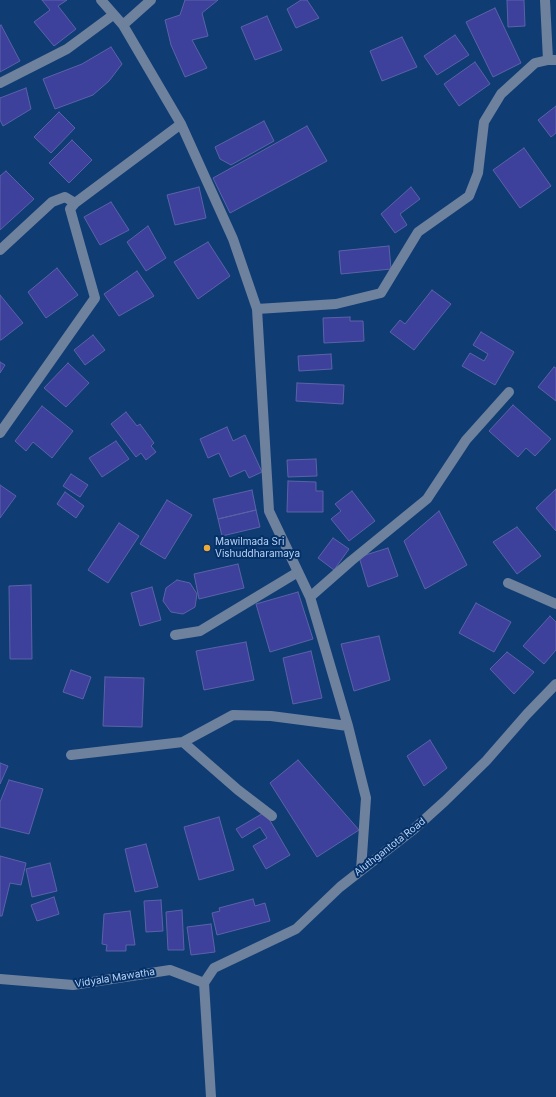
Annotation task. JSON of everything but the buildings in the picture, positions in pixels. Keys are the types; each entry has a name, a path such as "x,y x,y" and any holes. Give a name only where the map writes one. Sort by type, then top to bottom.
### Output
{"street":[{"path":"100,0 123,25 181,124 233,239 257,310 269,511 310,596 348,726 366,798 361,870"},
{"path":"123,25 152,0"},
{"path":"257,310 336,304 381,293 418,232 469,196 478,173 484,122 500,94 535,63 552,60 545,0"},
{"path":"0,83 67,49 113,14"},
{"path":"0,433 95,298 70,209 74,203 181,124"},
{"path":"0,250 52,202 65,197 74,203"},
{"path":"310,596 350,561 427,499 466,440 509,392"},
{"path":"175,635 200,631 298,572"},
{"path":"508,583 556,604"},
{"name":"Aluthgantota Road","path":"204,983 214,968 296,929 340,887 414,829 486,761 527,714 556,684"},
{"path":"71,755 183,742 234,715 271,716 348,726"},
{"path":"183,742 238,790 272,816"},
{"name":"Vidyala Mawatha","path":"0,979 73,985 170,970 204,983"},
{"path":"204,983 211,1097"}],"place":[{"name":"Mawilmada Sri Vishuddharamaya","path":"207,548"}]}
